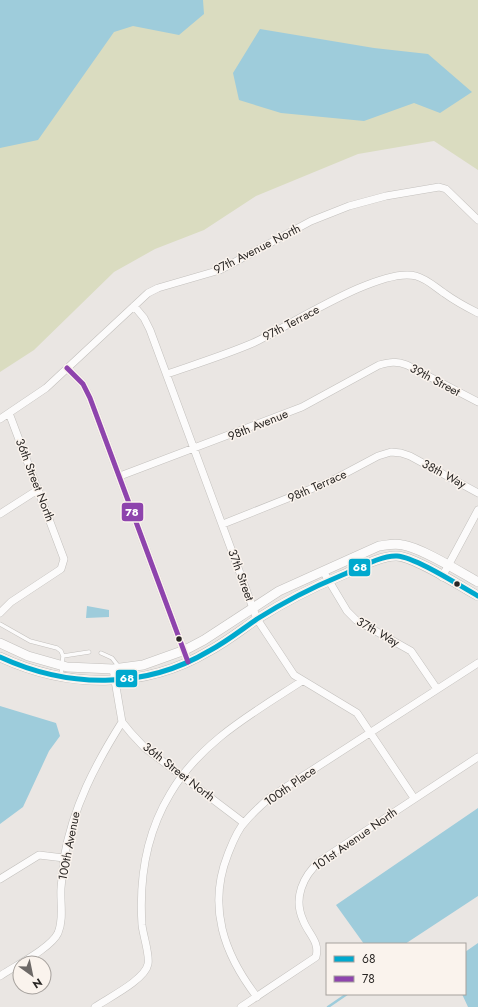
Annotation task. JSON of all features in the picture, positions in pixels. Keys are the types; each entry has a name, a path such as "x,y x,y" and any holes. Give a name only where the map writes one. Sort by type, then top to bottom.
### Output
{"street":[{"name":"97th Avenue North","path":"0,420 37,396 148,293 158,288 220,270 273,240 331,213 386,196 439,187 446,189 478,220"},
{"name":"97th Terrace","path":"168,374 253,343 353,290 404,274 427,280 444,293 478,313"},
{"name":"37th Street","path":"134,306 144,318 168,374 257,619 294,675 357,713 371,731 414,798"},
{"name":"39th Street","path":"390,362 397,362 407,365 478,402"},
{"name":"98th Avenue","path":"120,476 302,408 379,365 390,362"},
{"path":"67,368 83,384 90,398 188,662"},
{"name":"36th Street North","path":"0,613 11,602 61,569 64,559 39,489 9,413"},
{"name":"98th Terrace","path":"223,524 331,481 378,456 391,452 401,452 410,456"},
{"name":"38th Way","path":"410,456 478,493"},
{"path":"0,514 39,489"},
{"path":"442,576 449,566 478,510"},
{"path":"0,643 28,656 116,668 143,665 184,650 204,640 279,591 379,546 392,544 404,545 415,549 478,582"},
{"path":"0,657 40,673 60,677 91,681 135,679 158,673 188,662 210,651 257,619 304,592 381,559 395,556 411,560 478,596"},
{"name":"37th Way","path":"323,571 347,611 356,620 411,650 436,689"},
{"name":"100th Place","path":"257,997 240,976 229,951 219,921 217,900 221,872 232,845 244,822 269,798 478,663"},
{"path":"116,668 115,681 122,722"},
{"path":"95,1007 137,979 144,972 148,963 142,928 140,897 142,875 148,847 169,795 182,775 206,749 228,730 302,681"},
{"name":"36th Street North","path":"122,722 145,748 244,822"},
{"name":"100th Avenue","path":"0,976 51,942 58,933 61,922 61,887 64,858 73,820 85,787 99,759 122,722"},
{"name":"101st Avenue North","path":"257,997 316,957 318,949 315,940 303,920 299,906 300,893 310,870 320,861 478,757"},
{"path":"0,879 39,856 64,858"},
{"path":"241,1007 257,997"}],"lane":[{"path":"0,624 30,641 57,648 62,651 60,677"},
{"path":"62,661 89,652"},
{"path":"101,653 112,658 116,668"}],"green space":[{"path":"0,0 478,0 478,170 434,141 358,154 256,196 204,230 155,249 114,272 34,350 0,372"}],"water":[{"path":"0,0 203,0 204,14 179,35 133,26 114,32 38,140 0,148"},
{"path":"260,29 374,48 428,54 472,92 440,113 414,103 364,121 281,113 239,100 233,73"},
{"path":"87,606 109,610 109,617 86,618"},
{"path":"0,706 56,723 60,736 49,751 23,807 0,824"},
{"path":"478,808 478,896 407,943 363,943 336,905"},
{"path":"478,943 478,1007 468,1007 462,995 466,995 466,951"}],"waterway":[{"path":"328,1007 346,995"}],"transit line":[{"name":"78","path":"67,368 83,384 90,398 188,662"},
{"name":"68","path":"0,657 52,675 78,679 105,680 132,678 158,673 184,664 209,651 257,619 308,590 368,563 391,556 397,556 415,561 478,596"}]}
